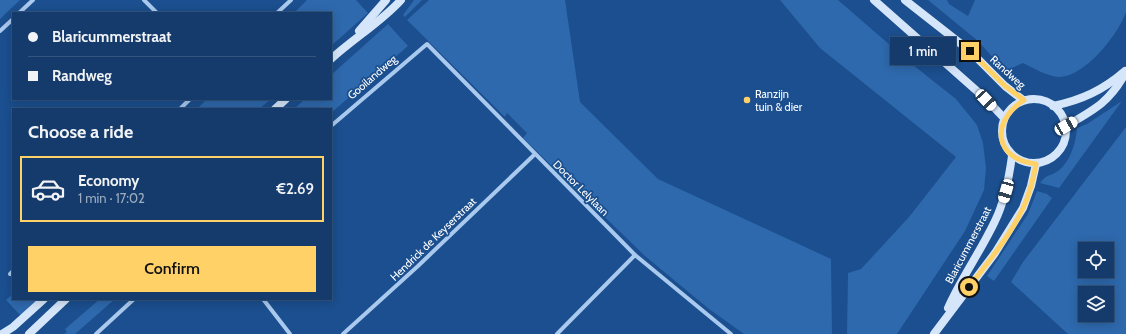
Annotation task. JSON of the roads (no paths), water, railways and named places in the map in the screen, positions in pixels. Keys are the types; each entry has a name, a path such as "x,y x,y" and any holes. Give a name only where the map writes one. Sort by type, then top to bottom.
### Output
{"main road":[{"path":"332,58 350,41 386,0"},
{"path":"350,41 391,11 401,0"},
{"path":"874,0 986,100 1004,118"},
{"name":"Randweg","path":"905,0 970,51 1005,86 1024,100"},
{"path":"1053,106 1078,100 1108,85 1126,71"},
{"path":"1066,126 1106,100 1115,91 1126,71"},
{"path":"276,108 285,100"},
{"path":"1024,100 1044,101 1053,106 1062,114 1066,126 1065,137 1059,151 1047,161 1036,164 1024,162 1012,156 1004,145 1001,132 1004,118 1010,110 1024,100"},
{"name":"Blaricummerstraat","path":"943,320 955,291 995,221 1008,182 1012,156"},
{"name":"Blaricummerstraat","path":"934,334 943,320 995,253 1023,208 1031,186 1036,164"},
{"path":"2,334 13,327 43,300"},
{"path":"29,334 65,300"}],"street":[{"path":"20,12 33,0"},
{"path":"144,0 156,12"},
{"path":"278,12 291,0"},
{"path":"0,32 12,20"},
{"name":"Gooilandweg","path":"332,125 427,44"},
{"name":"Doctor Lelylaan","path":"427,44 635,255 726,333 731,334"},
{"path":"181,108 189,100"},
{"name":"Hendrick de Keyserstraat","path":"343,334 418,266 534,154"},
{"path":"557,334 635,255"},
{"path":"96,334 133,300"},
{"path":"264,300 290,334"}],"place":[{"name":"Ranzijn tuin & dier","path":"747,100"}]}
